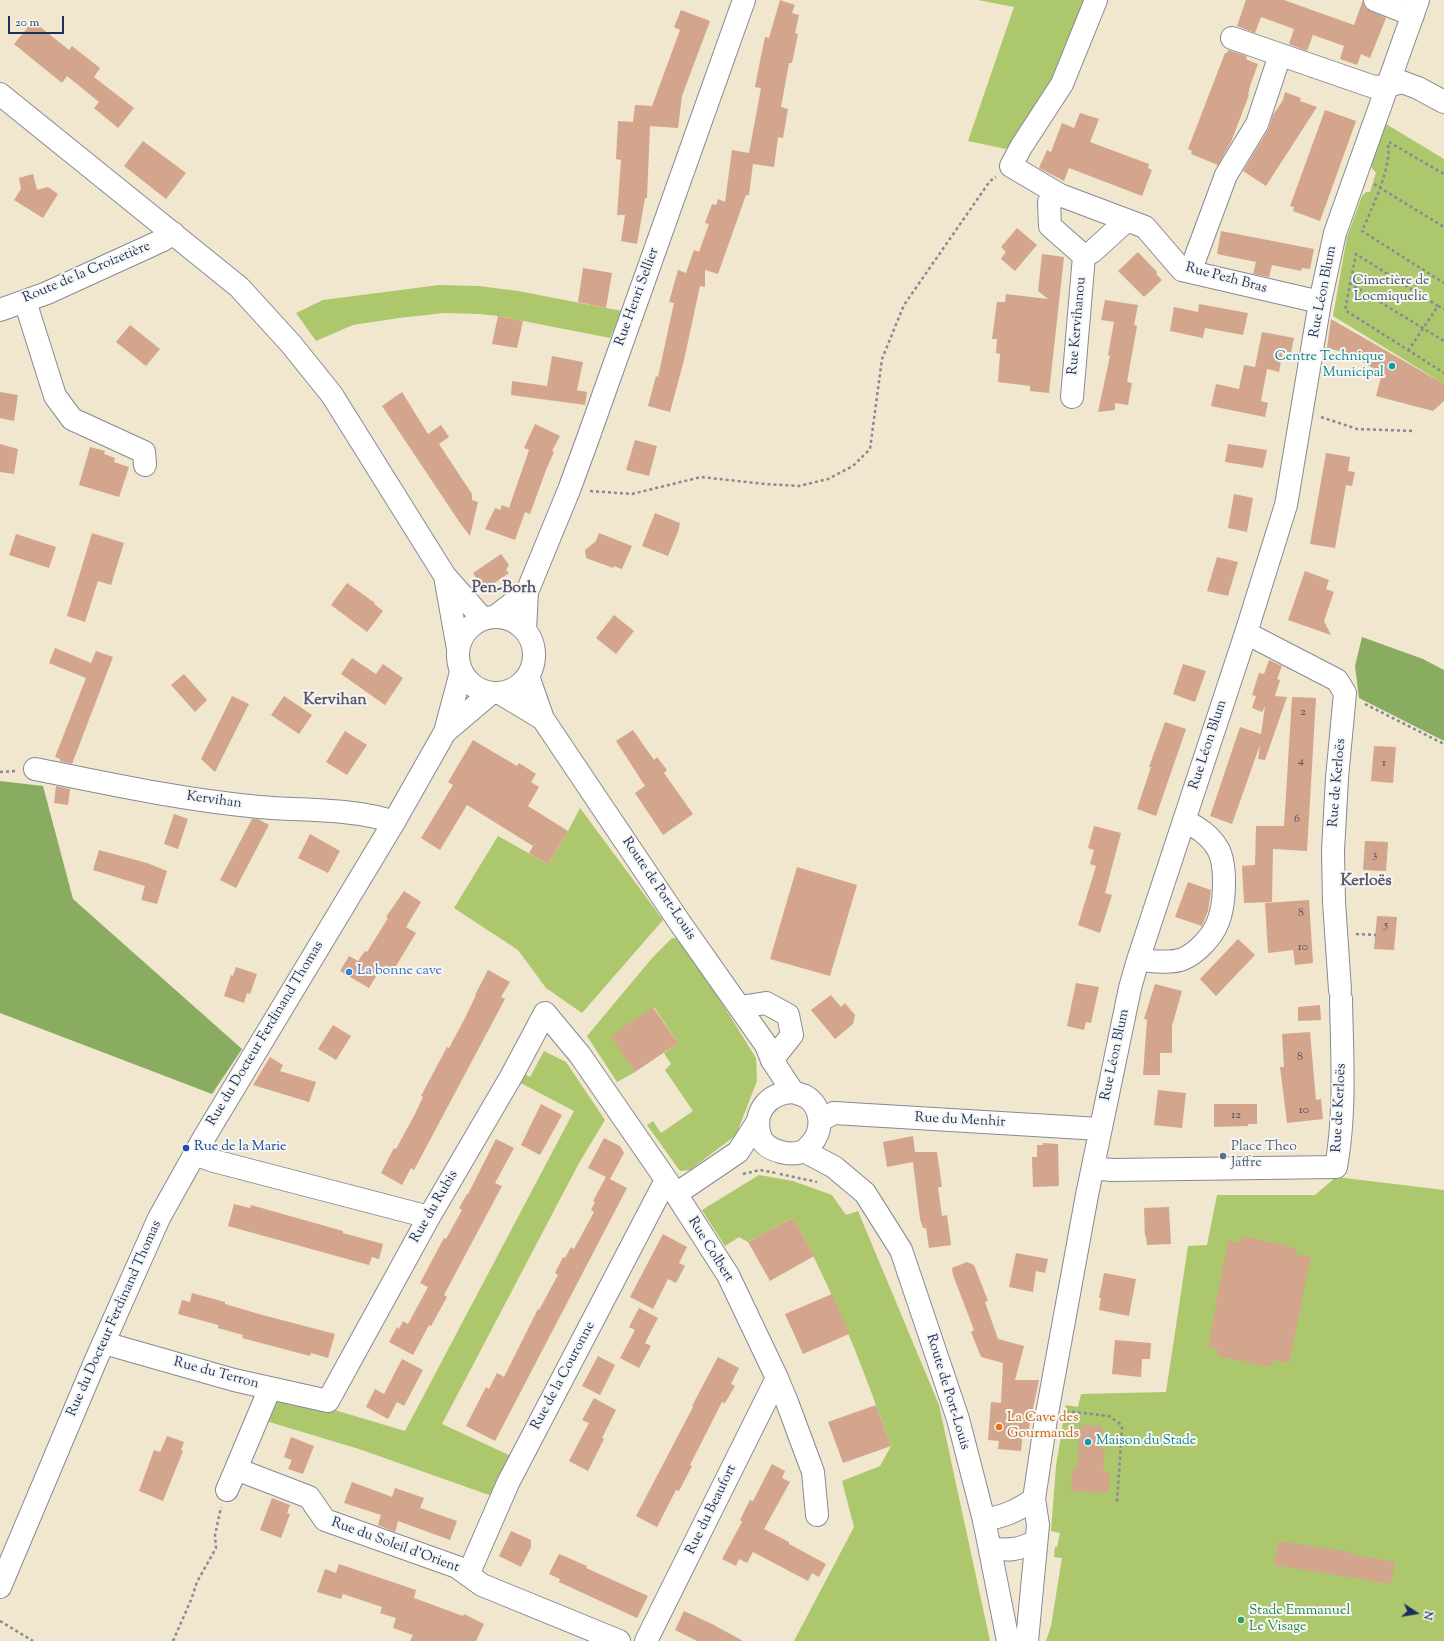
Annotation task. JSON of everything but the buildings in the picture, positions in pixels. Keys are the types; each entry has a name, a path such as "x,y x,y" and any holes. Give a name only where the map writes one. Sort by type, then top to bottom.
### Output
{"street":[{"name":"Rue Henri Sellier","path":"525,630 527,592 569,490 744,0"},
{"path":"1011,166 1021,147 1062,84 1096,0"},
{"path":"1375,0 1415,7"},
{"name":"Rue Léon Blum","path":"1028,1641 1038,1525 1034,1499 1048,1409 1100,1129 1130,988 1246,633 1286,505 1320,302 1335,233 1415,7"},
{"path":"1232,38 1374,87 1388,86 1402,82 1418,88 1444,102"},
{"path":"1190,272 1226,175 1257,124 1280,55"},
{"path":"0,94 239,287 300,355 332,395 445,576 489,618"},
{"name":"Rue Pezh Bras","path":"1011,166 1060,196 1145,227 1182,270 1320,302"},
{"path":"1060,196 1049,202 1050,226 1084,256 1092,252 1126,221"},
{"name":"Route de la Croizetière","path":"0,310 48,293 164,240 173,233"},
{"name":"Rue Kervihanou","path":"1072,397 1084,256"},
{"path":"26,301 55,396 72,419 144,452 146,465"},
{"path":"445,576 458,648 458,662 461,672 472,685 484,692 495,693 515,688 528,676 533,664 533,647 525,630 510,620 489,618 468,628 461,639 458,648"},
{"name":"Rue Henri Sellier","path":"489,618 527,592"},
{"path":"1246,633 1332,677 1342,686 1345,693"},
{"name":"Rue du Docteur Ferdinand Thomas","path":"0,1587 128,1285 159,1218 194,1154 394,822 445,732 461,672"},
{"path":"528,676 544,719"},
{"path":"495,693 544,719"},
{"name":"Rue du Docteur Ferdinand Thomas","path":"445,732 495,693"},
{"name":"Rue de Kerloës","path":"1093,1168 1112,1170 1336,1166 1339,1150 1343,1083 1333,851 1345,693"},
{"name":"Route de Port-Louis","path":"544,719 678,920 766,1045 772,1060 793,1092"},
{"name":"Kervihan","path":"35,769 165,795 258,807 369,815 394,822"},
{"path":"1138,960 1164,962 1183,959 1202,946 1218,922 1224,893 1224,870 1219,850 1206,833 1184,820"},
{"path":"740,1007 766,1003 788,1015 792,1035 772,1060"},
{"name":"Rue Colbert","path":"545,1014 580,1055 671,1187 728,1275 777,1378 813,1472 817,1515"},
{"name":"Rue du Rubis","path":"328,1401 429,1216 512,1075 545,1014"},
{"name":"Route de Port-Louis","path":"772,1060 772,1097"},
{"path":"738,1152 758,1121 762,1108 772,1097 782,1093 793,1092 806,1097 815,1106 820,1125 814,1141 804,1151 783,1153 772,1149 761,1139 758,1121"},
{"name":"Rue du Menhir","path":"820,1125 834,1113 1100,1129"},
{"name":"Route de Port-Louis","path":"820,1125 834,1167"},
{"path":"671,1187 738,1152 772,1149"},
{"name":"Route de Port-Louis","path":"804,1151 834,1167 865,1193 901,1250 958,1419 984,1520 1008,1641"},
{"path":"194,1154 214,1161 429,1216"},
{"name":"Rue de la Couronne","path":"468,1575 508,1483 671,1187"},
{"name":"Rue du Terron","path":"104,1343 234,1380 328,1401"},
{"name":"Rue du Beaufort","path":"646,1641 777,1378"},
{"path":"227,1490 270,1388"},
{"name":"Rue du Soleil d'Orient","path":"236,1469 309,1497 325,1520 457,1567 482,1584 618,1641"},
{"path":"984,1520 1019,1510 1034,1499"},
{"path":"990,1548 1006,1551 1022,1548 1036,1541"}],"path":[{"path":"1444,174 1388,140 1390,152 1380,188 1362,231 1444,283"},
{"path":"569,490 632,494 701,477 764,484 799,486 828,479 852,466 870,449 882,359 904,305 990,182 1011,166"},
{"path":"1354,180 1374,184 1444,227"},
{"path":"1444,309 1356,254 1344,310 1444,373"},
{"path":"1345,282 1444,341"},
{"path":"1408,351 1438,306"},
{"path":"1301,411 1357,429 1413,431"},
{"path":"1345,693 1444,744"},
{"path":"743,1174 760,1170 817,1182 822,1185"},
{"path":"1048,1409 1109,1416 1119,1423 1122,1428 1117,1502"},
{"path":"172,1641 192,1600 198,1582 216,1548 215,1535 220,1508 227,1490"},
{"path":"0,1621 33,1641"}],"green space":[{"path":"978,0 1090,0 1041,111 1006,149 968,141 1014,7"},
{"name":"Cimetière de Locmiquelic","path":"1386,124 1444,159 1444,384 1333,316 1347,237 1362,196 1366,192 1370,192 1376,173 1371,165"},
{"path":"439,285 479,286 518,291 622,311 610,338 498,316 444,313 353,325 316,341 296,313 323,300"},
{"path":"1362,637 1423,659 1444,670 1444,741 1359,698 1355,666"},
{"path":"0,781 43,786 73,899 242,1049 212,1094 0,1013"},
{"path":"580,808 663,920 582,1013 546,988 518,950 454,908 498,836 548,864"},
{"path":"672,938 682,939 756,1058 757,1081 736,1135 690,1170 680,1171 647,1125 653,1121 661,1133 693,1111 665,1070 671,1064 664,1053 678,1043 654,1007 612,1036 635,1072 617,1082 587,1036 653,957"},
{"path":"544,1051 566,1062 605,1120 579,1163 442,1424 511,1456 492,1496 359,1449 266,1421 274,1401 291,1397 405,1431 574,1111 513,1079 517,1070 530,1077"},
{"path":"759,1175 793,1181 832,1195 846,1215 858,1211 939,1405 990,1641 794,1641 854,1527 842,1481 880,1466 891,1446 870,1388 835,1302 822,1273 793,1218 748,1242 739,1237 725,1246 702,1210"},
{"path":"1336,1177 1444,1190 1444,1641 1046,1641 1051,1626 1062,1558 1054,1557 1055,1547 1057,1547 1060,1533 1051,1531 1056,1466 1066,1405 1078,1407 1081,1394 1166,1392 1188,1246 1207,1245 1217,1195 1315,1195"}],"place":[{"name":"Centre Technique Municipal","path":"1392,366"},
{"name":"La bonne cave","path":"349,972"},
{"name":"Rue de la Marie","path":"186,1148"},
{"name":"Place Theo Jaffre","path":"1223,1156"},
{"name":"La Cave des Gourmands","path":"999,1427"},
{"name":"Maison du Stade","path":"1088,1442"},
{"name":"Stade Emmanuel Le Visage","path":"1241,1620"}],"district":[{"name":"Pen-Borh","path":"504,589"},
{"name":"Kervihan","path":"335,701"},
{"name":"Kerloës","path":"1366,882"}]}
